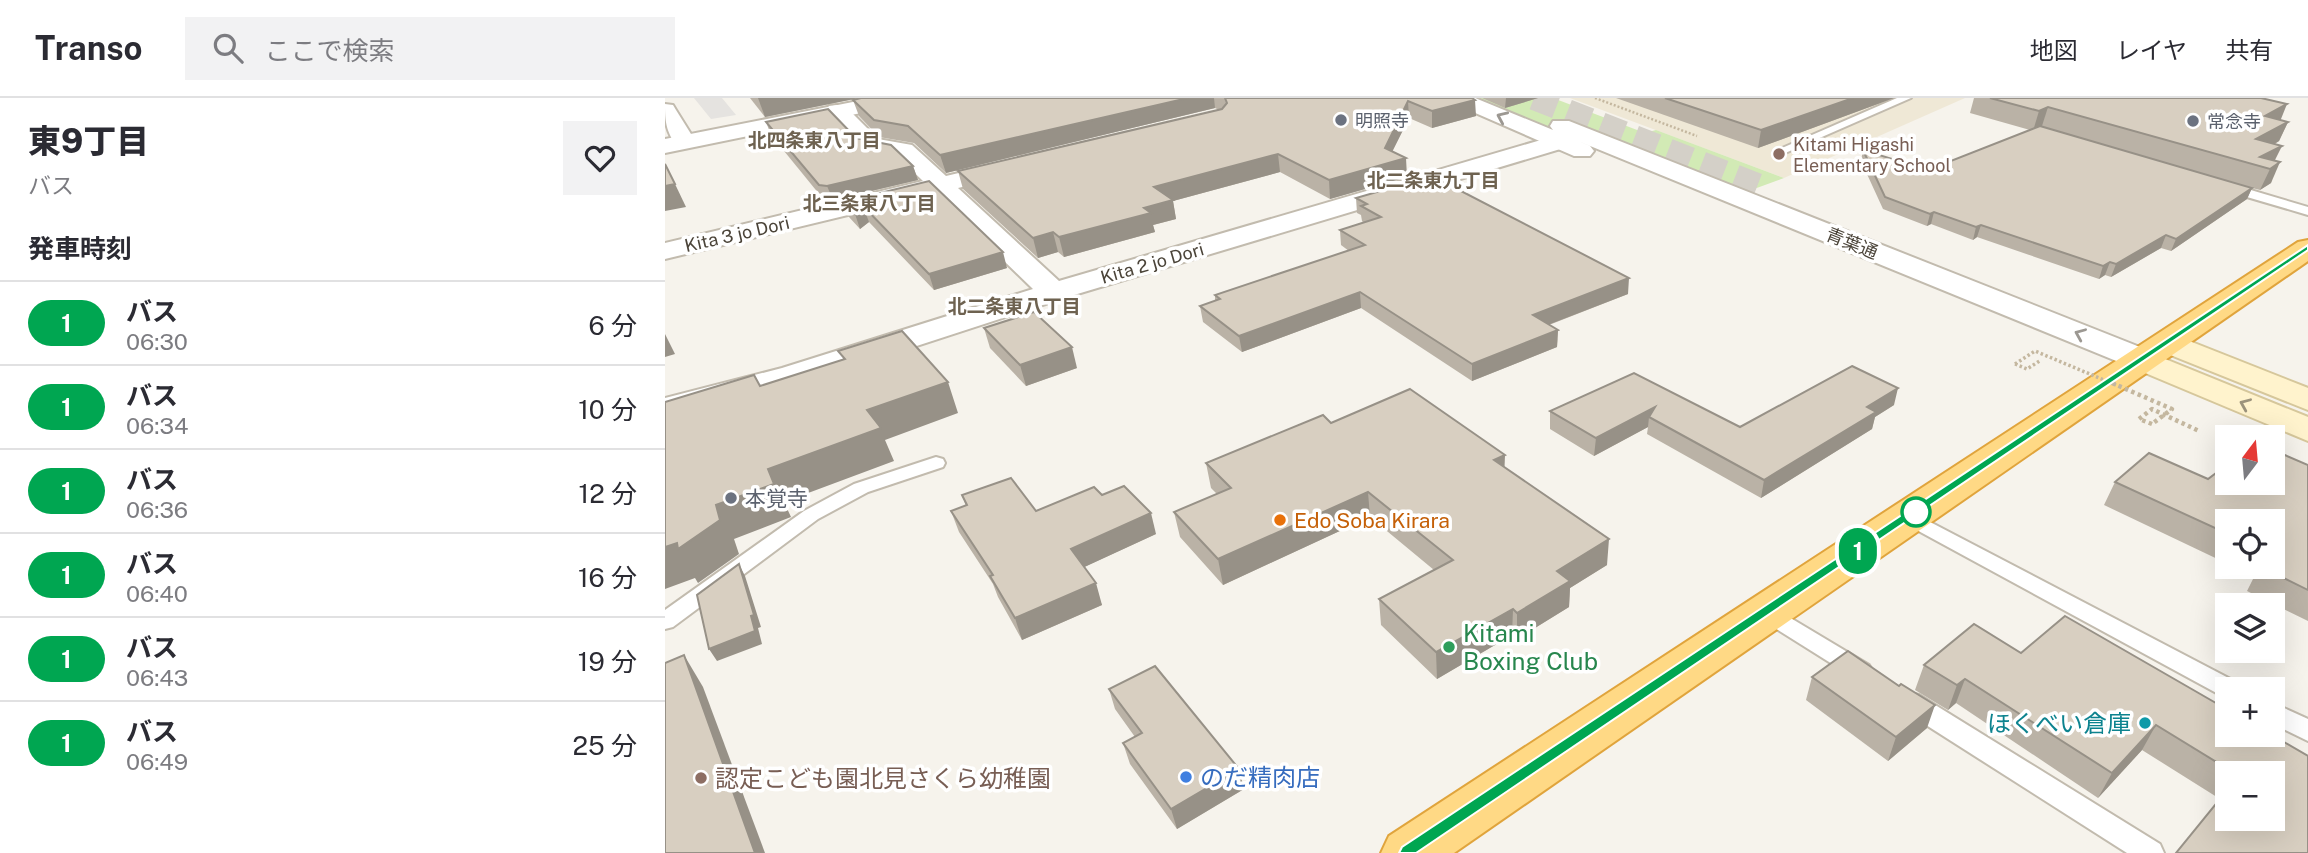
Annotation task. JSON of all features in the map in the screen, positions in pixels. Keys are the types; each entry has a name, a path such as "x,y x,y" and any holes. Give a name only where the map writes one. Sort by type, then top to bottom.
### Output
{"highway":[{"path":"1409,853 2308,248"}],"main road":[{"path":"2155,351 2308,400"},
{"path":"2155,351 2308,430"}],"street":[{"path":"665,110 675,144 905,98"},
{"name":"青葉通","path":"1457,98 1560,134 2000,303 2155,351"},
{"path":"837,111 871,145 904,150 1053,292"},
{"name":"Kita 2 jo Dori","path":"665,409 794,374 1560,134"},
{"name":"Kita 3 jo Dori","path":"665,251 1033,163"},
{"name":"青葉通","path":"1762,187 2155,351"}],"lane":[{"path":"1779,152 1906,98"},
{"path":"2211,182 2308,211"},
{"path":"665,621 811,515 861,488 936,463"},
{"path":"1909,517 2215,681"},
{"path":"1767,612 2150,853"},
{"path":"2285,719 2308,731"}],"path":[{"path":"1595,98 1697,136"},
{"path":"2041,360 2027,369 2015,364 2035,351 2172,409 2152,424 2139,419 2152,409 2199,431"}],"shaded area":[{"path":"694,98 722,98 736,115 711,119"},
{"name":"Kitami Higashi Elementary School","path":"1570,98 1965,98 1784,178"}],"green space":[{"path":"1474,98 1553,98 1645,133 1656,130 1784,178 1743,193 1569,124 1550,129"}],"building":[{"path":"1188,98 940,155 908,126 874,120 853,100"},
{"path":"1225,98 1475,100 1432,111 1408,101 1385,148 1406,158 1329,180 1278,154 1154,187 1173,200 1144,208 1151,213 1059,237 1053,232 1033,238 958,171 1222,109 1227,103"},
{"path":"1665,98 1853,98 1761,130"},
{"path":"1990,98 2261,98 2287,104 2265,116 2288,122 2256,139 2282,146 2260,157 2280,162 2270,169 2048,107 2039,111"},
{"path":"828,109 856,138 891,145 913,166 827,186 819,185 766,122"},
{"path":"2040,126 2252,188 2176,239 2166,235 2116,264 2110,262 2103,266 1981,225 1976,227 1934,212 1930,214 1885,197 1863,150 1928,170"},
{"path":"665,164 675,184 665,186"},
{"path":"1432,176 1629,278 1533,315 1558,330 1472,364 1360,292 1239,336 1200,306 1220,299 1215,295 1365,245 1340,230 1381,217 1361,206 1367,204 1356,198"},
{"path":"929,181 1003,252 929,274 863,206 855,214 843,202"},
{"path":"1034,312 1072,347 1020,365 984,328"},
{"path":"902,331 948,382 867,410 881,428 768,469 774,484 716,505 720,520 678,549 677,543 665,547 665,402 754,375 760,386 845,359 838,351"},
{"path":"1852,366 1898,388 1867,407 1876,412 1764,480 1649,417 1655,407 1596,438 1550,411 1634,373 1740,427"},
{"path":"1410,389 1505,455 1494,460 1609,539 1557,571 1570,581 1517,613 1513,609 1436,652 1379,599 1453,560 1368,492 1218,559 1174,512 1231,488 1206,463 1323,415 1331,423"},
{"path":"2149,453 2208,479 2215,474 2215,495 2285,495 2285,455 2308,465 2308,590 2285,579 2285,509 2215,509 2215,528 2115,482"},
{"path":"1011,478 1036,511 1094,487 1102,495 1124,486 1151,513 1071,549 1096,583 1015,618 990,576 993,575 951,511 967,505 962,495"},
{"path":"739,564 754,615 751,616 755,631 709,649 697,595"},
{"path":"2065,616 2215,703 2215,747 2285,747 2285,743 2308,756 2308,853 2176,853 2215,805 2215,831 2285,831 2285,761 2215,761 2156,725 2112,773 1965,679 1957,685 1924,665 1974,624 2021,653"},
{"path":"1848,651 1899,686 1901,684 1935,705 1896,737 1812,677"},
{"name":"認定こども園北見さくら幼稚園","path":"684,655 755,853 665,853 665,663"},
{"path":"1155,666 1239,769 1171,809 1123,743 1142,733 1109,689"}],"tunnel":[{"path":"1534,98 1762,187"}],"bus line":[{"name":"1","path":"1409,853 2308,248"}],"place":[{"name":"明照寺","path":"1341,120"},
{"name":"常念寺","path":"2193,121"},
{"name":"Kitami Higashi Elementary School","path":"1779,154"},
{"name":"本覚寺","path":"731,498"},
{"name":"Edo Soba Kirara","path":"1280,520"},
{"name":"Kitami Boxing Club","path":"1449,647"},
{"name":"ほくべい倉庫","path":"2145,723"},
{"name":"のだ精肉店","path":"1186,777"},
{"name":"認定こども園北見さくら幼稚園","path":"701,778"}],"district":[{"name":"北四条東八丁目","path":"814,140"},
{"name":"北二条東九丁目","path":"1433,180"},
{"name":"北三条東八丁目","path":"869,203"},
{"name":"北二条東八丁目","path":"1014,306"}]}
